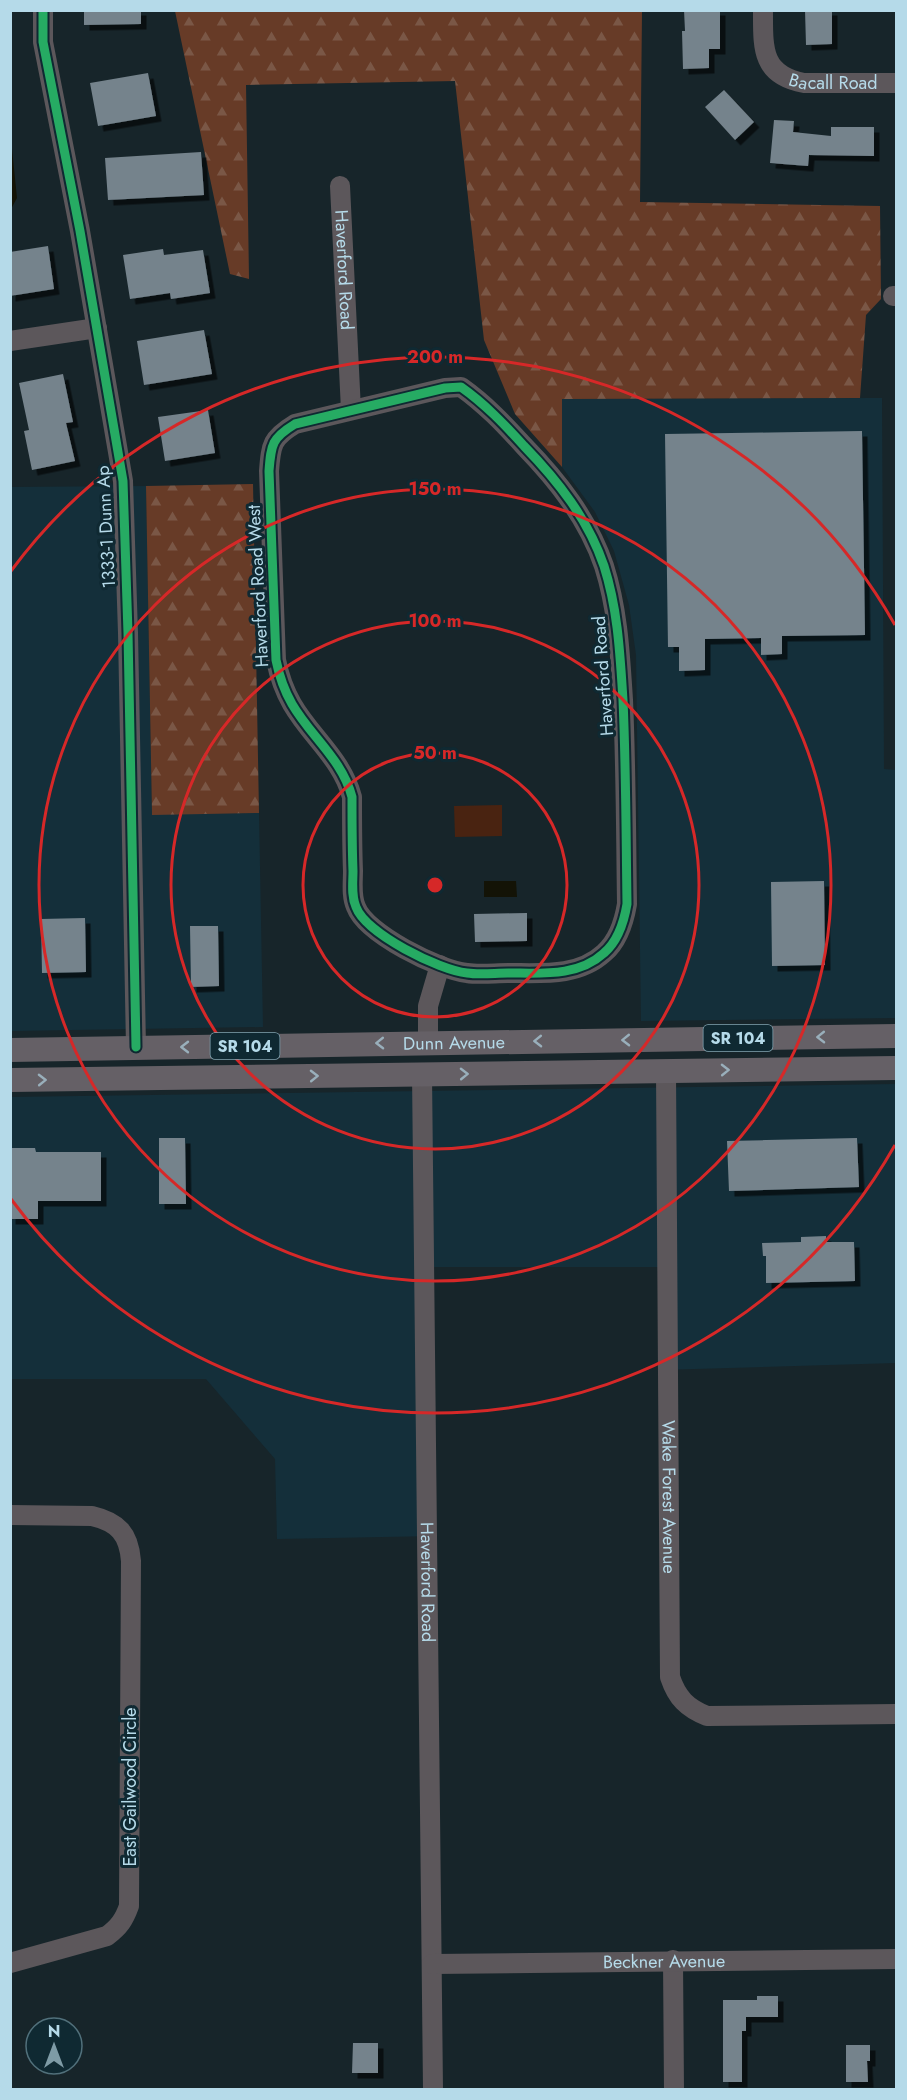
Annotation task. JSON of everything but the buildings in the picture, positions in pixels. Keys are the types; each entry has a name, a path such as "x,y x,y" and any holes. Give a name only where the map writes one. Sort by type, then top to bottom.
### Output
{"main road":[{"name":"Dunn Avenue","path":"10,1050 897,1036"},
{"path":"385,1075 394,1063 423,1056 428,1050 428,1042"},
{"path":"422,1074 424,1067 430,1062 445,1057 468,1054 480,1042"},
{"path":"74,1079 87,1068 125,1059 133,1054 136,1047"},
{"name":"Dunn Avenue","path":"10,1080 897,1068"}],"street":[{"name":"1333-1 Dunn Ap","path":"43,10 43,42 97,328 123,481 136,1047"},
{"name":"Bacall Road","path":"763,10 763,42 766,58 775,72 789,80 804,83 897,83"},
{"name":"Haverford Road","path":"340,186 351,410 445,388 461,387 481,401 543,465 573,503 603,565 615,606 620,640 627,904 625,919 617,937 605,953 587,965 561,972 466,973 440,965"},
{"path":"10,341 97,328"},
{"name":"Haverford Road West","path":"351,410 295,424 278,434 271,446 269,471 276,660 284,689 292,705 338,764 352,797 353,889 356,907 366,923 386,938 440,965"},
{"path":"428,1042 428,1006 440,965"},
{"name":"Wake Forest Avenue","path":"666,1071 670,1677 675,1691 693,1710 707,1716 897,1714"},
{"name":"Haverford Road","path":"422,1074 433,2090"},
{"name":"East Gailwood Circle","path":"10,1515 102,1518 121,1531 127,1540 131,1561 129,1906 119,1927 107,1936 10,1963"},
{"name":"Beckner Avenue","path":"432,1964 897,1959"},
{"path":"673,1960 674,2090"}],"shaded area":[{"path":"11,139 17,198 10,209"},
{"path":"882,398 884,769 896,770 896,1018 641,1021 636,655 629,605 614,551 595,512 562,467 561,399"},
{"path":"146,486 152,814 259,813 263,1027 11,1031 10,487"},
{"path":"502,805 502,836 455,837 454,806"},
{"path":"484,881 516,881 517,897 484,897"},
{"path":"896,1084 896,1363 660,1370 659,1267 432,1267 436,1536 277,1539 275,1459 206,1379 11,1379 10,1097"}],"green space":[{"path":"175,11 642,11 640,202 880,206 881,299 866,315 860,398 562,399 562,467 515,414 484,340 455,81 246,85 249,279 230,274"},
{"path":"253,484 259,813 152,815 146,486"}],"cycle path":[{"path":"43,10 43,42 80,231 123,481 136,1047"},
{"path":"461,387 509,430 549,473 571,502 590,532 609,583 618,632 623,700 627,904 620,931 609,948 594,961 571,970 546,973 482,974 455,970 405,949 388,939 362,917 354,903 353,894 352,797 334,760 292,704 282,682 276,660 269,471 272,448 277,438 295,424 445,388 461,387"}]}
